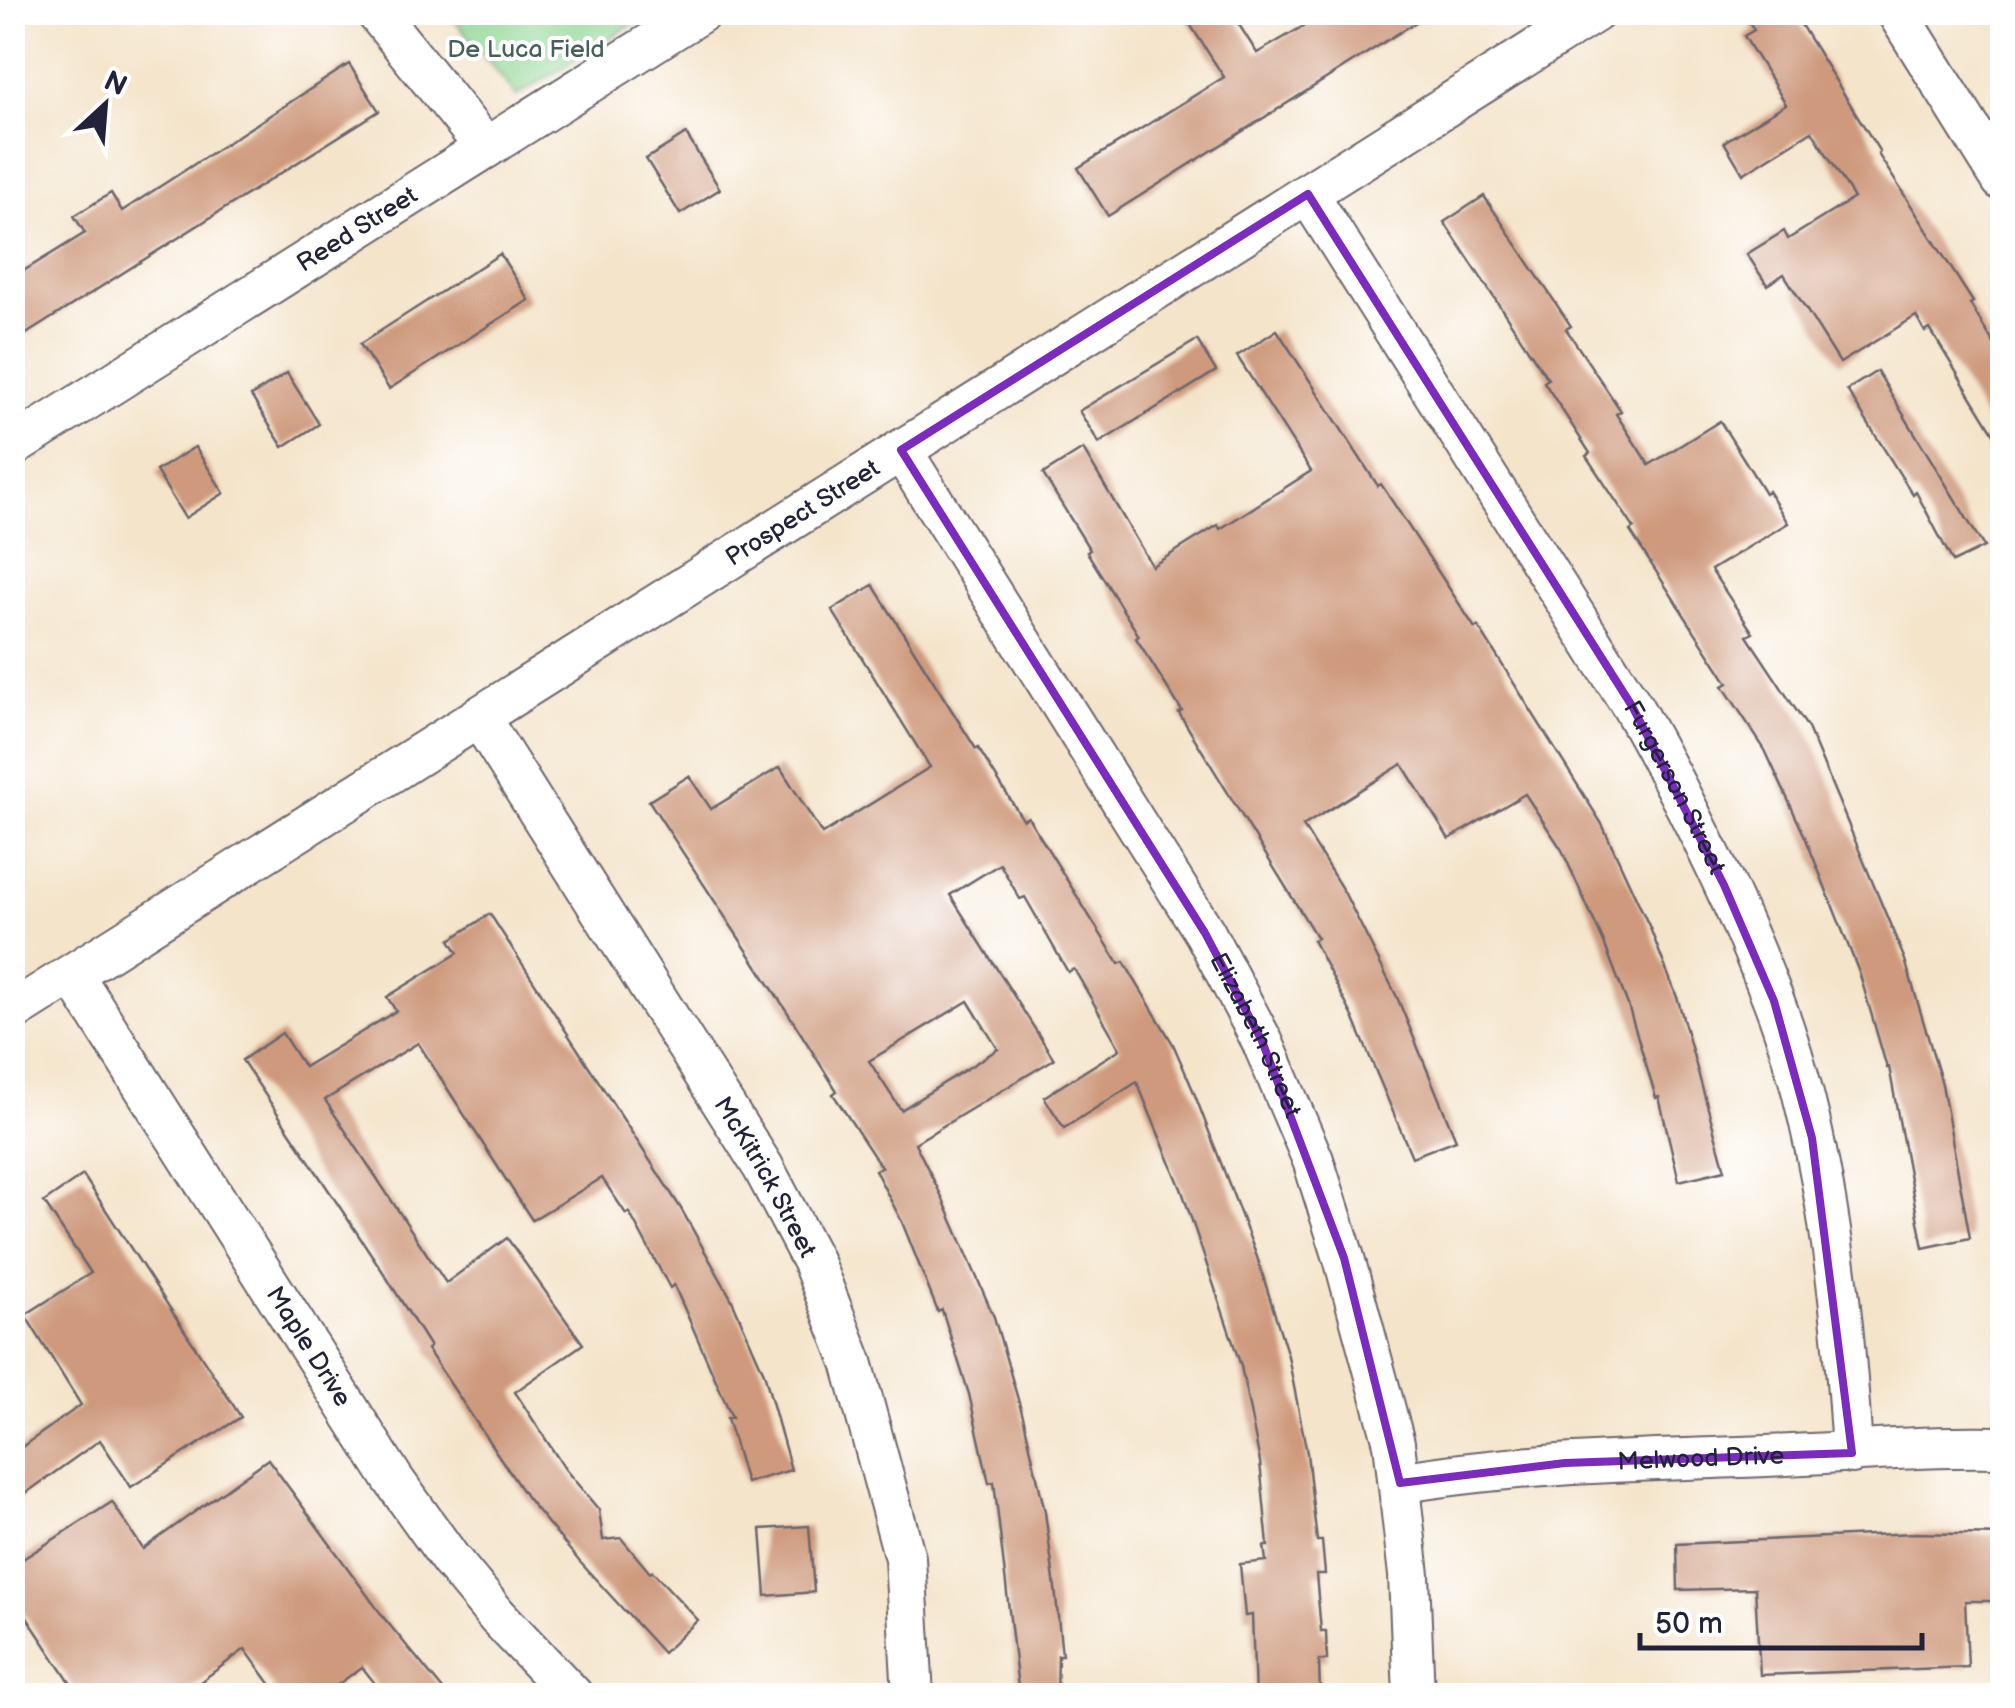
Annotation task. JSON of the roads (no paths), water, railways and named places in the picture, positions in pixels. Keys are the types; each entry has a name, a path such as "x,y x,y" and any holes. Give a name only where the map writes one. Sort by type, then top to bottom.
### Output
{"street":[{"path":"376,12 486,148"},
{"name":"Reed Street","path":"12,447 701,12"},
{"name":"Prospect Street","path":"12,1012 1595,12"},
{"path":"1897,12 2002,180"},
{"name":"Furgerson Street","path":"1308,194 1632,706 1681,794 1774,1001 1812,1138 1828,1225 1852,1453"},
{"name":"Elizabeth Street","path":"901,450 1205,932 1262,1042 1312,1160 1344,1258 1394,1443 1409,1575 1414,1696"},
{"name":"McKitrick Street","path":"479,716 763,1167 813,1262 852,1362 904,1558 914,1696"},
{"name":"Maple Drive","path":"72,975 393,1479 485,1602 573,1696"},
{"name":"Melwood Drive","path":"1400,1483 1565,1464 2002,1447"}],"park label":[{"name":"De Luca Field","path":"526,49"}]}
